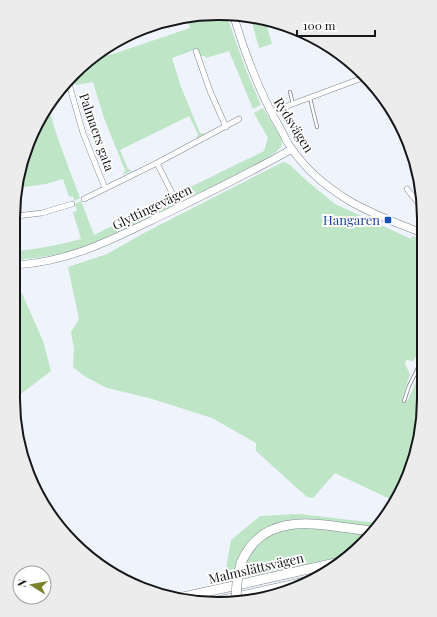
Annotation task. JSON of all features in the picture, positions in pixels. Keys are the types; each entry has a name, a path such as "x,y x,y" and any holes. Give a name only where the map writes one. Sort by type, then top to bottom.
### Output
{"highway":[{"path":"236,596 237,578 245,555 257,540 266,533 280,527 310,523 367,530"},
{"name":"Malmslättsvägen","path":"193,595 328,565"},
{"name":"Malmslättsvägen","path":"250,594 273,589"}],"street":[{"name":"Rydsvägen","path":"235,21 248,62 271,112 292,149 318,177 348,200 379,217 417,231"},
{"path":"196,51 210,90 226,127"},
{"path":"271,112 360,79"},
{"name":"Palmaers gata","path":"70,87 83,133 105,188"},
{"name":"Palmaers gata","path":"84,199 157,163 239,119"},
{"name":"Glyttingevägen","path":"20,263 53,260 85,251 179,207 266,164 292,149"},
{"path":"157,163 179,207"},
{"path":"407,189 416,201"},
{"path":"20,216 42,213 72,204"}],"lane":[{"path":"290,92 293,104"},
{"path":"309,98 317,127"},
{"path":"404,402 417,371"}],"green space":[{"path":"206,20 228,20 246,70 261,105 253,109 229,51 206,58 205,56 200,56 197,49 172,58 181,87 200,133 205,134 196,139 198,134 189,116 120,150 128,169 132,171 123,175 125,170 104,118 93,82 76,85 74,83 104,56 190,28 188,23"},
{"path":"252,23 267,26 272,44 259,48"},
{"path":"263,108 281,138 282,145 276,152 252,168 221,183 183,200 177,197 174,191 180,192 264,151 268,138 254,113"},
{"path":"50,113 80,198 74,201 73,196 69,197 63,179 46,184 23,187 27,167 35,143"},
{"path":"283,162 289,164 335,204 411,239 412,236 417,238 417,355 413,361 406,360 405,364 410,374 402,399 408,400 417,379 417,411 410,450 397,486 390,499 335,473 313,498 307,497 256,451 256,443 212,418 149,398 107,388 84,376 73,367 74,348 71,332 79,319 68,267 107,254 144,233"},
{"path":"169,193 172,200 171,207 104,239 66,253 20,260 20,250 81,239 73,212 77,211 75,204 81,201 94,235 166,199"},
{"path":"20,289 43,341 51,371 20,395"},
{"path":"299,514 373,523 369,527 332,521 300,519 291,520 269,527 260,532 246,547 240,556 233,578 224,579 231,540 260,516"},
{"path":"298,527 364,534 337,558 241,579 244,567 253,549 267,538"}],"place":[{"name":"Hangaren","path":"388,220"}]}
